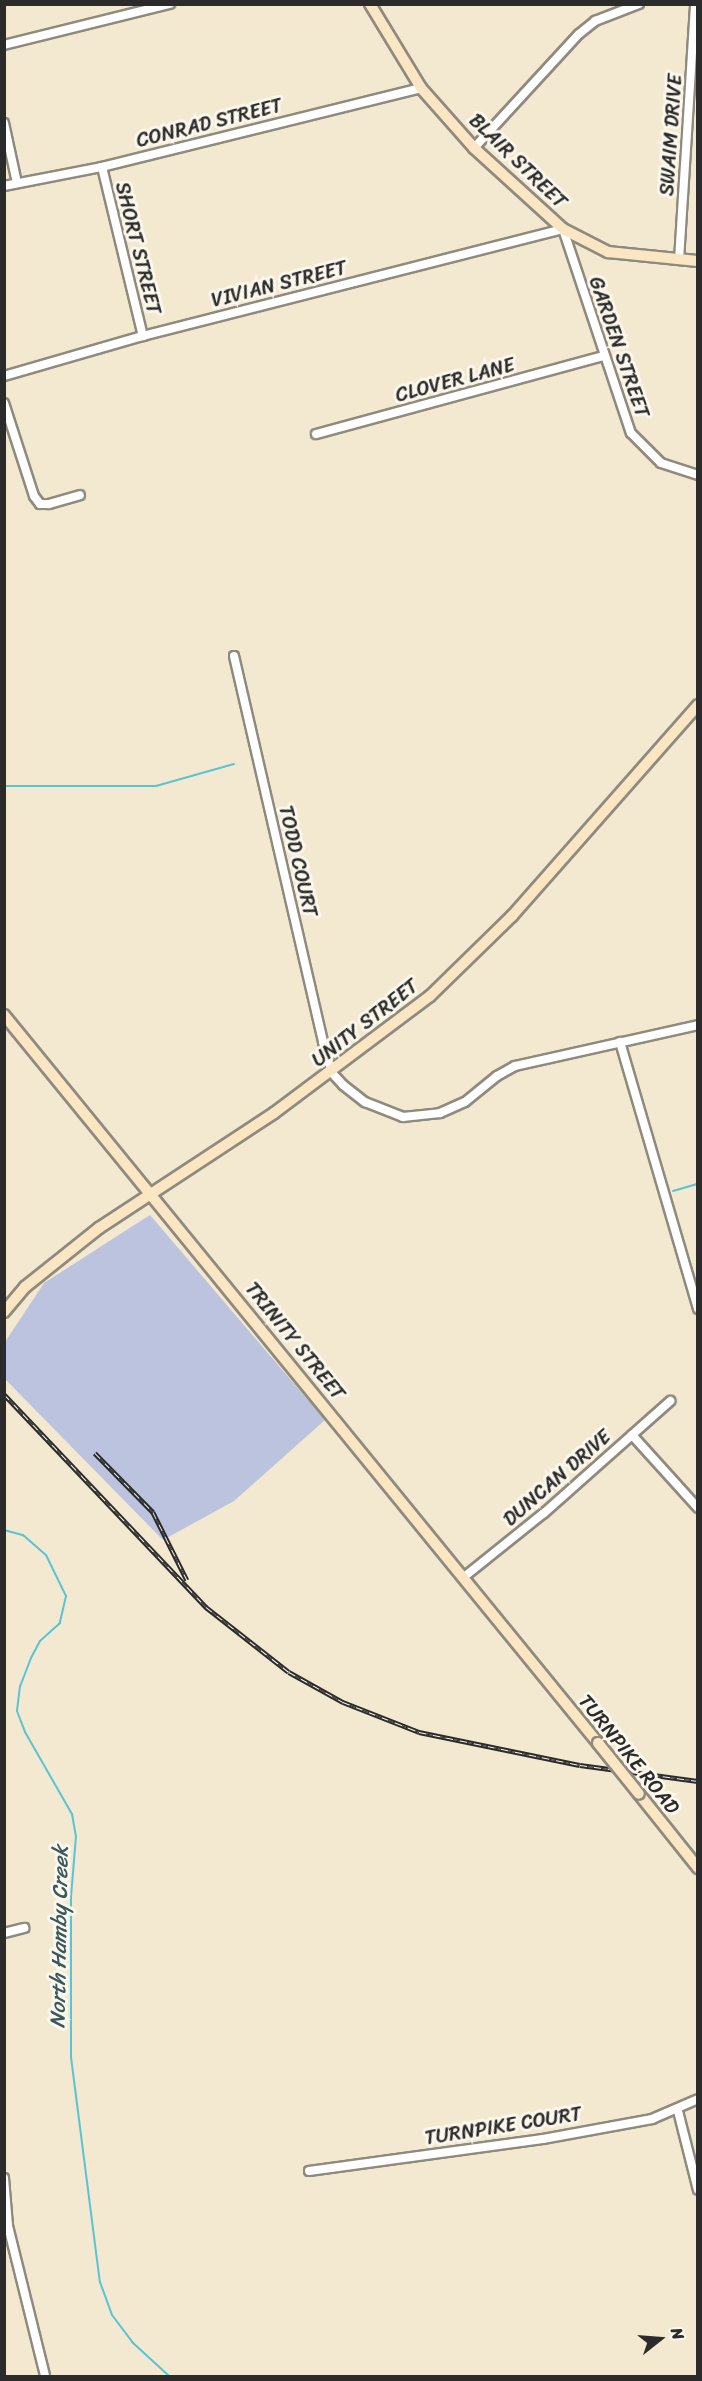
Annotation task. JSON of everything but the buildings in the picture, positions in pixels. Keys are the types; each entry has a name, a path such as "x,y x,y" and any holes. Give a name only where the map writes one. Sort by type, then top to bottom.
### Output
{"street":[{"path":"4,45 170,4"},
{"name":"BLAIR STREET","path":"370,4 421,88 474,148 563,229 608,252 698,261"},
{"path":"474,148 579,34 595,21 639,4"},
{"name":"SWAIM DRIVE","path":"679,260 695,8"},
{"name":"CONRAD STREET","path":"4,186 102,167 421,88"},
{"path":"4,123 17,183"},
{"name":"SHORT STREET","path":"102,167 143,336"},
{"name":"VIVIAN STREET","path":"4,376 143,336 563,229"},
{"name":"GARDEN STREET","path":"563,229 603,356 628,426 640,445 672,469 698,475"},
{"name":"CLOVER LANE","path":"316,434 603,356"},
{"path":"4,403 34,496 40,504 49,504 80,495"},
{"name":"TODD COURT","path":"234,656 332,1073"},
{"name":"UNITY STREET","path":"4,1312 50,1265 150,1193 332,1073 430,996 505,923 698,705"},
{"name":"TRINITY STREET","path":"4,1015 555,1691"},
{"path":"332,1073 365,1102 403,1117 425,1116 465,1102 497,1076 515,1066 698,1026"},
{"path":"620,1042 698,1309"},
{"name":"DUNCAN DRIVE","path":"464,1578 670,1401"},
{"path":"632,1435 698,1508"},
{"name":"TURNPIKE ROAD","path":"555,1691 698,1868"},
{"path":"4,1933 24,1928"},
{"name":"TURNPIKE COURT","path":"309,2171 543,2139 678,2111 698,2099"},
{"path":"678,2111 698,2190"},
{"path":"4,2178 8,2226 45,2376"}],"shaded area":[{"path":"150,1215 325,1420 234,1501 163,1540 4,1378 5,1342 44,1283"}],"waterway":[{"path":"4,786 156,786 234,764"},
{"path":"673,1191 698,1184"},
{"name":"North Hamby Creek","path":"4,1530 23,1535 46,1555 66,1596 60,1623 40,1641 31,1658 20,1686 17,1711 25,1732 72,1814 76,1836 71,1897 71,2057 100,2282 112,2315 132,2342 169,2376"}],"railway":[{"path":"4,1394 206,1607 289,1672 343,1702 419,1732 580,1765 698,1781"},
{"path":"95,1453 153,1512 187,1580"}]}
